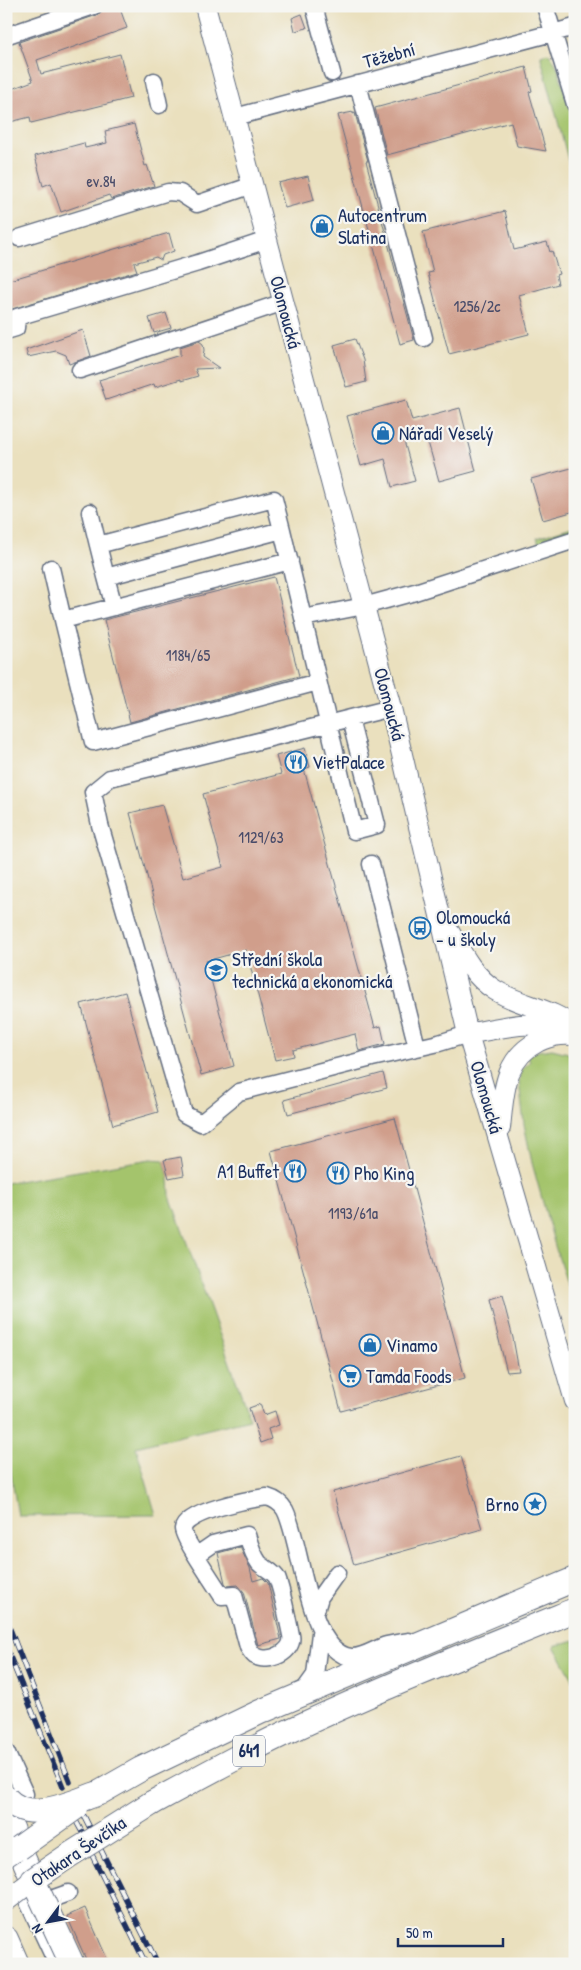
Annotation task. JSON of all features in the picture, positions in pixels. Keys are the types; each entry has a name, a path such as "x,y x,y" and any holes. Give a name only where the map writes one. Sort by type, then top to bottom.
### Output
{"highway":[{"name":"641","path":"301,1695 572,1580"},
{"name":"Otakara Ševčíka","path":"31,1899 68,1856 152,1803 220,1766 279,1736 368,1696 575,1610"},
{"name":"Otakara Ševčíka","path":"12,1852 100,1793 141,1769 213,1734 301,1695"},
{"path":"16,1796 10,1802 28,1810 40,1811 100,1793"},
{"path":"6,1811 12,1852 31,1899 72,1964"},
{"path":"6,1939 17,1964"}],"main road":[{"name":"Olomoucká","path":"205,6 391,708 423,839 438,914 468,1034 575,1401"},
{"path":"438,914 467,963 485,982 500,992 565,1019 574,1033"},
{"path":"468,1034 502,1027 537,1025 574,1033"},
{"path":"499,1138 506,1087 512,1066 517,1057 534,1044 549,1037 558,1034 574,1033"},
{"name":"Otakara Ševčíka","path":"6,1901 31,1899"}],"street":[{"path":"8,35 94,6"},
{"path":"314,6 332,73"},
{"path":"545,6 575,104"},
{"name":"Těžební","path":"235,116 575,27"},
{"path":"154,81 159,105"},
{"path":"358,84 424,338"},
{"path":"19,238 168,192 180,194 197,204 253,185"},
{"path":"6,331 16,328 17,317 198,263 267,240"},
{"path":"80,370 284,302"},
{"path":"98,545 274,499 354,831 377,825 350,719"},
{"path":"90,512 114,607"},
{"path":"106,577 282,530"},
{"path":"303,618 364,606 415,592 575,540"},
{"path":"63,620 290,561"},
{"path":"51,568 93,742 318,682"},
{"path":"391,708 110,778 93,792 100,825 184,1114 201,1123 239,1092 439,1043 468,1034"},
{"path":"371,864 418,1047"},
{"path":"197,1555 213,1544 246,1535 259,1563 276,1577 292,1638 288,1650 282,1654 259,1658 248,1647 234,1595 222,1596 197,1555 183,1532 183,1528 191,1518 211,1510 267,1496 276,1500 284,1509 292,1530 306,1588 320,1633 315,1675 301,1695"},
{"path":"315,1614 320,1597 338,1573"},
{"path":"320,1633 332,1648 350,1657 408,1641 433,1640"},
{"path":"6,1752 16,1796"},
{"path":"31,1899 57,1964"}],"green space":[{"path":"547,53 552,57 558,68 575,128 574,182 541,58 541,55"},
{"path":"575,526 575,537 541,549 537,538"},
{"path":"552,1049 568,1053 575,1059 575,1309 532,1163 524,1124 519,1082 521,1071 530,1061 526,1056 538,1051"},
{"path":"151,1159 164,1160 169,1178 170,1196 250,1419 136,1447 156,1515 18,1516 6,1442 6,1183"},
{"path":"575,1640 575,1683 554,1646"}],"building":[{"path":"119,6 127,28 37,60 41,74 120,54 131,98 31,123 30,117 6,123 6,91 33,81 19,42 97,15 103,10"},
{"path":"302,14 307,28 295,31 292,18"},
{"path":"526,67 532,91 529,92 546,151 517,146 511,122 387,155 375,108"},
{"path":"353,112 353,114 355,113 368,161 366,161 414,340 400,344 338,115"},
{"path":"134,124 145,166 147,165 154,186 111,199 109,195 61,212 51,183 43,186 35,156 84,143 85,148 107,143 105,131"},
{"path":"308,176 314,200 285,208 278,183"},
{"path":"505,211 514,250 547,242 550,252 552,251 559,274 556,275 558,284 519,295 529,334 449,354 428,273 433,272 423,232"},
{"path":"169,233 174,251 163,255 161,260 156,257 134,263 137,271 12,309 6,289 6,281"},
{"path":"166,313 171,328 154,333 149,318"},
{"path":"83,330 91,356 69,364 66,355 56,351 28,357 26,350"},
{"path":"355,339 363,360 366,382 346,387 334,345"},
{"path":"199,341 203,344 203,357 219,368 195,369 198,376 155,387 154,384 106,400 99,380 180,355 180,347"},
{"path":"406,400 412,421 460,408 476,471 439,481 426,435 404,441 415,481 392,487 385,459 361,466 347,416"},
{"path":"575,467 575,511 543,520 531,479"},
{"path":"274,577 299,676 130,722 104,620"},
{"path":"305,748 310,767 304,769 375,1028 381,1026 385,1044 359,1051 355,1034 293,1050 294,1056 275,1060 246,950 206,961 234,1066 201,1075 130,813 162,805 183,878 223,867 203,794 281,774 276,756"},
{"path":"125,992 158,1112 113,1125 81,1004"},
{"path":"383,1073 387,1088 288,1114 284,1100"},
{"path":"395,1118 465,1378 341,1411 271,1151"},
{"path":"181,1157 184,1175 169,1178 164,1160"},
{"path":"502,1296 519,1371 507,1372 489,1300"},
{"path":"260,1404 264,1415 275,1411 279,1425 268,1429 271,1439 260,1443 249,1408"},
{"path":"461,1456 482,1529 354,1565 333,1492"},
{"path":"240,1547 250,1568 253,1581 263,1578 268,1583 281,1639 258,1645 244,1592 238,1585 227,1586 225,1583 218,1553"},
{"path":"85,1908 108,1961 101,1964 88,1964 67,1916"}],"railway":[{"path":"6,1619 70,1782"},
{"path":"6,1647 63,1787"},
{"path":"84,1816 90,1828"},
{"path":"76,1821 82,1832"},
{"path":"100,1848 158,1964"},
{"path":"91,1853 146,1964"}],"place":[{"name":"Autocentrum Slatina","path":"322,226"},
{"name":"Nářadí Veselý","path":"383,433"},
{"name":"VietPalace","path":"296,762"},
{"name":"Olomoucká - u školy","path":"420,928"},
{"name":"Střední škola technická a ekonomická","path":"216,970"},
{"name":"A1 Buffet","path":"295,1171"},
{"name":"Pho King","path":"338,1173"},
{"name":"Vinamo","path":"370,1345"},
{"name":"Tamda Foods","path":"350,1376"},
{"name":"Brno","path":"535,1504"}]}
